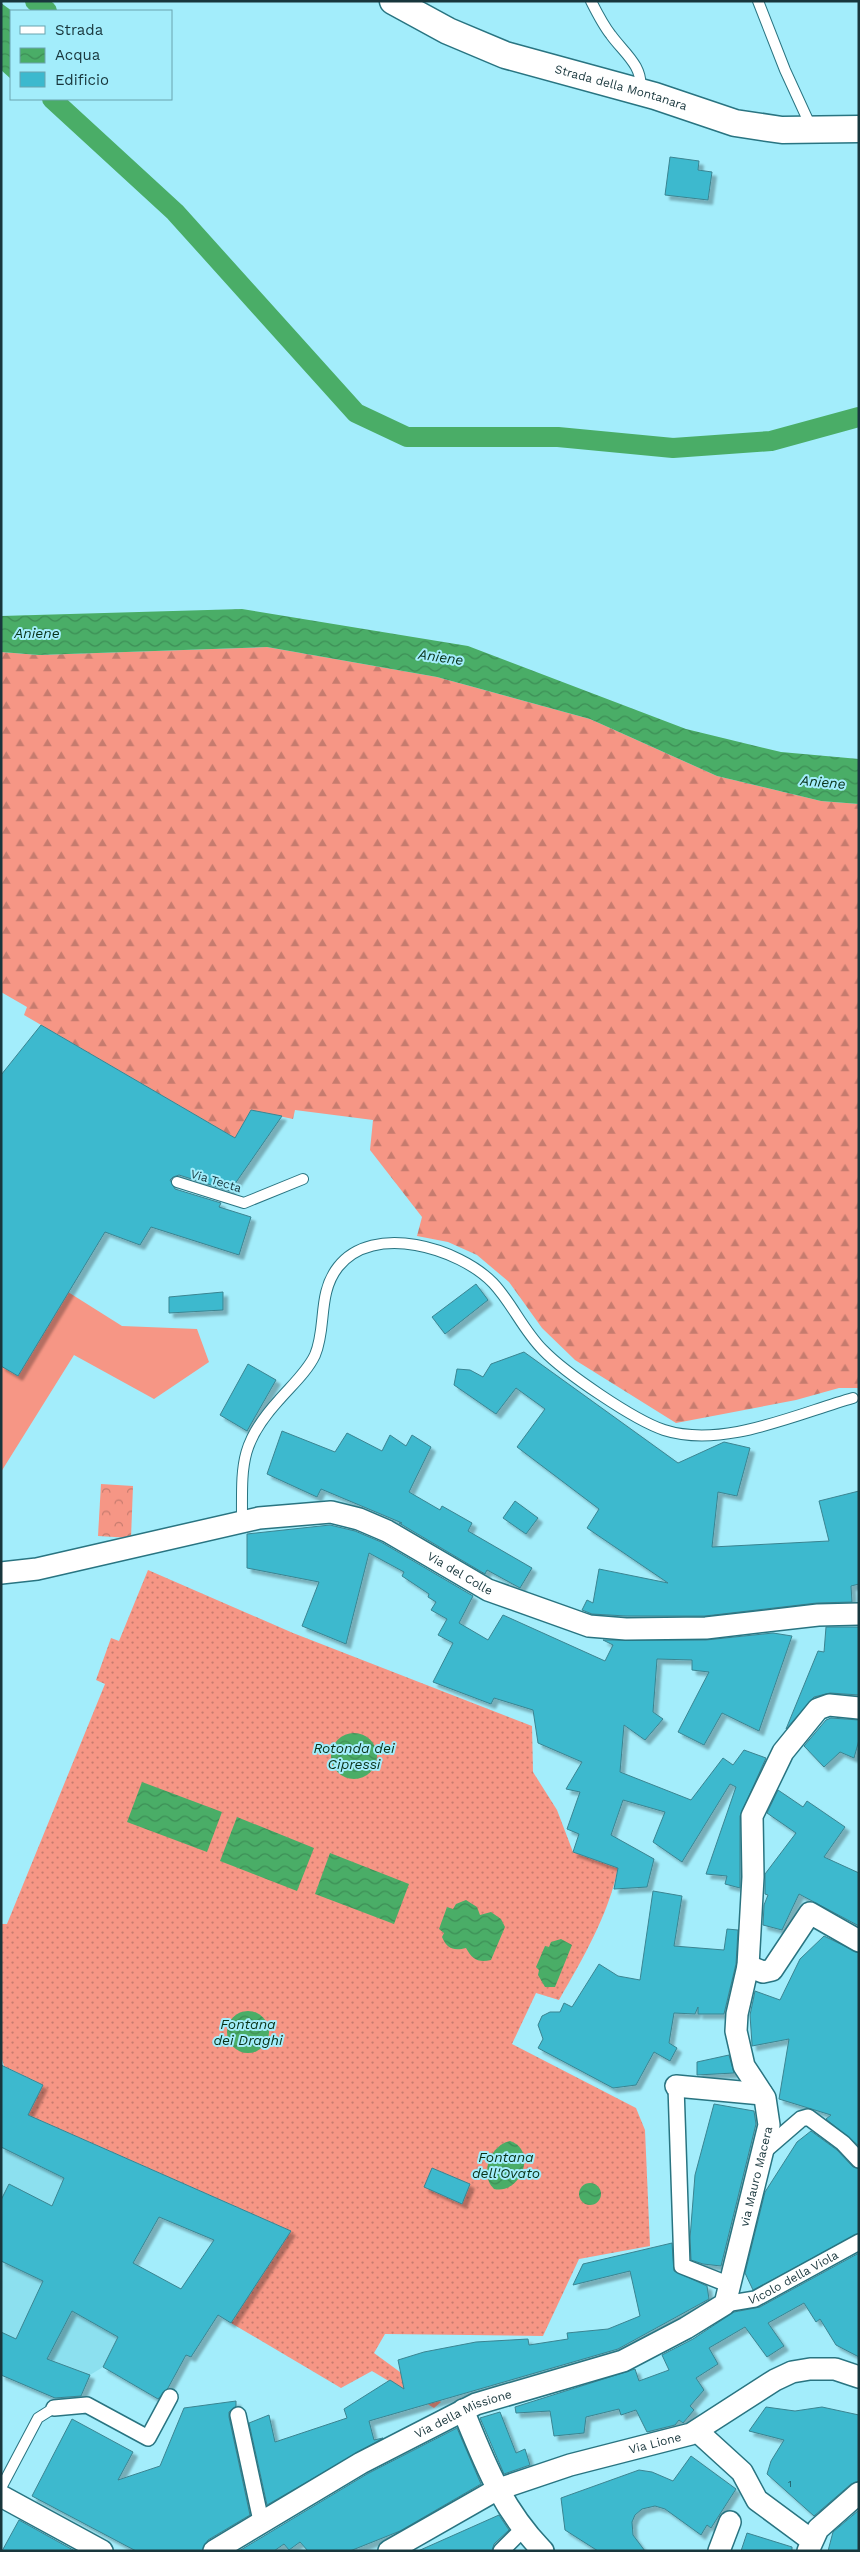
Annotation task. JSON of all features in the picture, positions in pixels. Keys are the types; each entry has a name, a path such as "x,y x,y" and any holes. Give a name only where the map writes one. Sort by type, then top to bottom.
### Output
{"street":[{"name":"Strada della Montanara","path":"393,1 448,31 505,55 639,92 747,126 782,130 859,129"},
{"name":"Via del Colle","path":"1,1572 24,1571 242,1522 284,1515 327,1512 350,1516 387,1531 488,1590 589,1626 626,1629 706,1628 818,1616 859,1614"},
{"name":"via Mauro Macera","path":"727,2294 764,2151 769,2115 762,2094 744,2066 736,2031 737,2014 748,1966 753,1877 751,1821 753,1811 783,1752 818,1710 825,1705 859,1708"},
{"path":"748,1966 763,1972 772,1970 810,1913 859,1941"},
{"path":"727,2294 682,2266 676,2086 762,2094"},
{"path":"764,2151 801,2119 808,2117 843,2143 859,2160"},
{"name":"Vicolo della Viola","path":"727,2294 755,2299 859,2242"},
{"name":"Via della Missione","path":"214,2551 261,2521 361,2463 463,2410 481,2402 623,2361 686,2328 727,2294"},
{"name":"Via Lione","path":"388,2551 496,2490 570,2466 636,2450 697,2431 775,2380 800,2370 835,2369 859,2377"},
{"path":"54,2408 87,2405 148,2438 170,2397"},
{"path":"463,2410 496,2490 523,2529 544,2551"},
{"path":"238,2415 261,2521"},
{"path":"697,2431 742,2472 757,2500 810,2540 859,2493"},
{"path":"1,2496 102,2551"},
{"path":"719,2551 730,2522"},
{"path":"502,2551 523,2529"}],"lane":[{"path":"590,1 613,37 634,63 640,78 639,92"},
{"path":"758,1 781,62 812,130"},
{"name":"Via Tecta","path":"177,1182 244,1203 303,1179"},
{"path":"242,1522 242,1468 247,1445 262,1420 314,1356 323,1302 334,1273 344,1260 357,1251 384,1242 417,1246 456,1257 477,1269 493,1283 533,1339 560,1365 643,1420 673,1432 708,1436 737,1432 852,1398"},
{"path":"1,2488 38,2418 54,2408"}],"shaded area":[{"path":"1,2147 64,2178 72,2311 118,2337 103,2367 90,2375 81,2395 67,2403 1,2375"}],"green space":[{"path":"267,647 437,677 590,719 717,776 821,801 859,804 859,1388 839,1388 796,1400 676,1423 575,1360 542,1328 509,1282 477,1255 448,1242 417,1236 422,1217 370,1150 373,1120 295,1110 293,1119 251,1110 235,1138 24,1015 27,1007 1,992 1,652 39,655"},
{"path":"68,1292 122,1326 197,1329 209,1362 154,1399 74,1355 1,1472 1,1366 18,1376"},
{"path":"101,1484 133,1486 131,1538 98,1536"},
{"path":"148,1570 293,1633 532,1726 533,1772 557,1810 573,1852 618,1868 614,1886 601,1920 586,1952 559,2000 536,1993 512,2044 636,2108 645,2130 650,2246 579,2259 543,2336 385,2334 374,2353 441,2402 434,2408 372,2371 341,2388 231,2323 291,2231 28,2115 43,2085 4,2066 1,2056 1,1924 7,1924 105,1684 96,1680 111,1638 119,1641"}],"water":[{"path":"1,3 11,10 10,78 1,70"},
{"name":"Aniene","path":"242,609 468,646 686,729 781,752 859,759 859,804 821,801 717,776 590,719 437,677 267,647 39,655 1,652 1,616"},
{"name":"Rotonda dei Cipressi","path":"359,1733 371,1739 376,1747 376,1765 371,1773 363,1778 349,1779 337,1773 332,1765 331,1751 337,1739 345,1734"},
{"path":"142,1782 222,1812 207,1852 127,1822"},
{"path":"237,1817 314,1848 297,1891 220,1861"},
{"path":"330,1853 409,1884 394,1924 315,1894"},
{"path":"466,1900 477,1907 480,1915 491,1912 501,1919 505,1927 491,1960 482,1961 476,1959 466,1948 451,1948 442,1937 444,1933 439,1929 447,1907 453,1909 456,1904"},
{"path":"561,1939 572,1945 555,1987 545,1987 538,1975 539,1970 536,1967 545,1946 549,1947 551,1942"},
{"name":"Fontana dei Draghi","path":"248,2011 263,2017 269,2032 263,2047 248,2053 233,2047 227,2032 233,2017"},
{"name":"Fontana dell'Ovato","path":"510,2141 518,2146 523,2153 523,2171 512,2185 504,2189 494,2189 487,2176 489,2161 497,2148"},
{"path":"590,2183 598,2186 601,2194 598,2202 590,2205 582,2202 579,2194 582,2186"}],"building":[{"path":"670,157 699,161 698,170 712,172 708,200 665,195"},
{"path":"41,1025 235,1138 251,1110 282,1116 230,1191 179,1175 170,1180 175,1189 221,1203 219,1207 251,1217 239,1255 151,1227 140,1245 105,1232 18,1376 1,1366 1,1075"},
{"path":"476,1284 488,1300 445,1334 432,1317"},
{"path":"223,1292 223,1310 169,1313 169,1297"},
{"path":"524,1352 678,1463 724,1442 750,1448 737,1496 718,1492 712,1547 829,1541 819,1501 859,1491 859,1584 851,1586 852,1602 817,1603 705,1616 626,1616 592,1614 582,1610 587,1600 593,1603 599,1569 668,1583 587,1528 599,1509 517,1447 545,1409 516,1388 496,1414 454,1385 457,1369 470,1370 483,1377 491,1364"},
{"path":"248,1364 276,1380 247,1431 220,1415"},
{"path":"282,1431 335,1452 347,1433 382,1451 390,1435 406,1446 412,1435 431,1447 409,1492 440,1510 442,1506 472,1523 468,1531 532,1568 520,1588 487,1570 485,1574 399,1523 402,1523 321,1489 317,1497 267,1474"},
{"path":"515,1501 538,1518 526,1534 503,1518"},
{"path":"330,1525 355,1531 381,1542 473,1596 459,1623 488,1640 503,1615 605,1661 613,1645 603,1640 706,1640 773,1633 792,1636 759,1731 722,1713 704,1745 678,1732 709,1672 692,1670 692,1660 657,1659 653,1712 663,1719 645,1740 624,1725 620,1772 691,1800 723,1758 733,1765 744,1750 766,1758 740,1816 740,1888 725,1884 727,1876 706,1874 736,1787 730,1784 682,1862 653,1842 665,1812 623,1800 611,1835 654,1859 647,1887 614,1889 618,1868 573,1852 579,1834 567,1829 580,1792 566,1789 582,1762 538,1743 533,1710 494,1698 491,1704 433,1682 453,1643 438,1635 447,1619 431,1610 436,1602 428,1597 429,1594 402,1576 404,1572 369,1553 346,1644 302,1626 319,1582 247,1568 247,1534"},
{"path":"826,1627 859,1627 859,1695 830,1693 814,1697 786,1729 818,1651 824,1652"},
{"path":"831,1718 859,1720 859,1740 854,1758 840,1752 824,1767 804,1746 826,1720"},
{"path":"778,1790 803,1807 807,1801 845,1827 824,1857 859,1873 859,1926 799,1894 782,1930 763,1925 764,1905 768,1895 765,1894 765,1874 796,1833 767,1813"},
{"path":"653,1891 682,1896 674,1946 724,1950 727,1929 738,1930 736,1964 724,2014 698,2014 698,2007 695,2014 674,2013 669,2043 677,2048 670,2061 654,2052 636,2085 613,2088 538,2048 543,2039 538,2025 542,2016 550,2012 560,2012 564,2003 572,2007 599,1964 618,1976 640,1980"},
{"path":"824,1936 859,1953 859,2146 826,2119 831,2115 779,2099 789,2039 752,2046 750,2015 755,1991 780,2000 800,1959"},
{"path":"729,2055 734,2073 697,2075 697,2062"},
{"path":"1,2065 43,2085 28,2115 291,2231 231,2323 218,2315 191,2357 186,2355 168,2388 158,2399 103,2367 118,2337 72,2311 47,2359 90,2375 81,2396 55,2398 1,2375 1,2332 16,2339 43,2281 1,2261 1,2200 9,2184 52,2206 64,2178 1,2147","holes":["159,2217 214,2240 181,2289 133,2263"]},
{"path":"714,2104 754,2111 756,2124 721,2266 703,2264 691,2260 690,2238 695,2175"},
{"path":"811,2131 837,2150 853,2167 859,2169 859,2233 753,2290 745,2273 765,2192 797,2142"},
{"path":"432,2168 470,2184 462,2204 424,2187"},
{"path":"672,2243 674,2271 707,2286 709,2299 618,2349 369,2421 374,2440 383,2438 267,2505 249,2423 269,2415 275,2442 347,2418 344,2409 390,2380 404,2389 398,2360 424,2352 476,2342 528,2339 529,2345 568,2339 567,2333 608,2329 640,2316 630,2271 573,2285 583,2264"},
{"path":"859,2253 859,2357 836,2345 820,2319 816,2322 804,2303 768,2323 784,2346 767,2357 745,2327 709,2348 718,2364 696,2378 704,2390 690,2406 694,2410 683,2423 679,2420 675,2425 647,2432 636,2410 621,2415 619,2409 586,2417 584,2433 554,2436 550,2411 516,2413 515,2407 635,2369 639,2381 669,2370 662,2355 693,2339 734,2312 760,2307"},
{"path":"236,2401 236,2406 229,2412 229,2417 250,2515 208,2540 202,2551 136,2551 32,2496 72,2419 133,2452 118,2480 160,2466 184,2408"},
{"path":"766,2407 795,2411 822,2407 859,2415 859,2481 851,2484 814,2516 767,2474 771,2461 784,2440 749,2431"},
{"path":"500,2412 516,2453 525,2449 530,2465 504,2474 480,2418"},
{"path":"457,2428 481,2484 400,2531 350,2551 308,2551 300,2542 289,2550 284,2544 274,2551 239,2551 367,2474"},
{"path":"691,2456 736,2489 711,2528 707,2525 701,2535 665,2509 655,2506 642,2509 635,2515 632,2522 633,2535 645,2551 598,2551 565,2530 561,2498 639,2470 652,2472 673,2481"},
{"path":"859,2510 859,2551 828,2551 833,2532"},
{"path":"499,2515 509,2530 494,2544 492,2551 418,2551"},
{"path":"19,2520 75,2551 2,2551"},
{"path":"747,2533 792,2547 792,2551 741,2551"}],"waterway":[{"path":"35,1 46,10"},
{"path":"53,100 175,212 356,413 407,437 558,437 673,448 771,441 859,417"}]}
